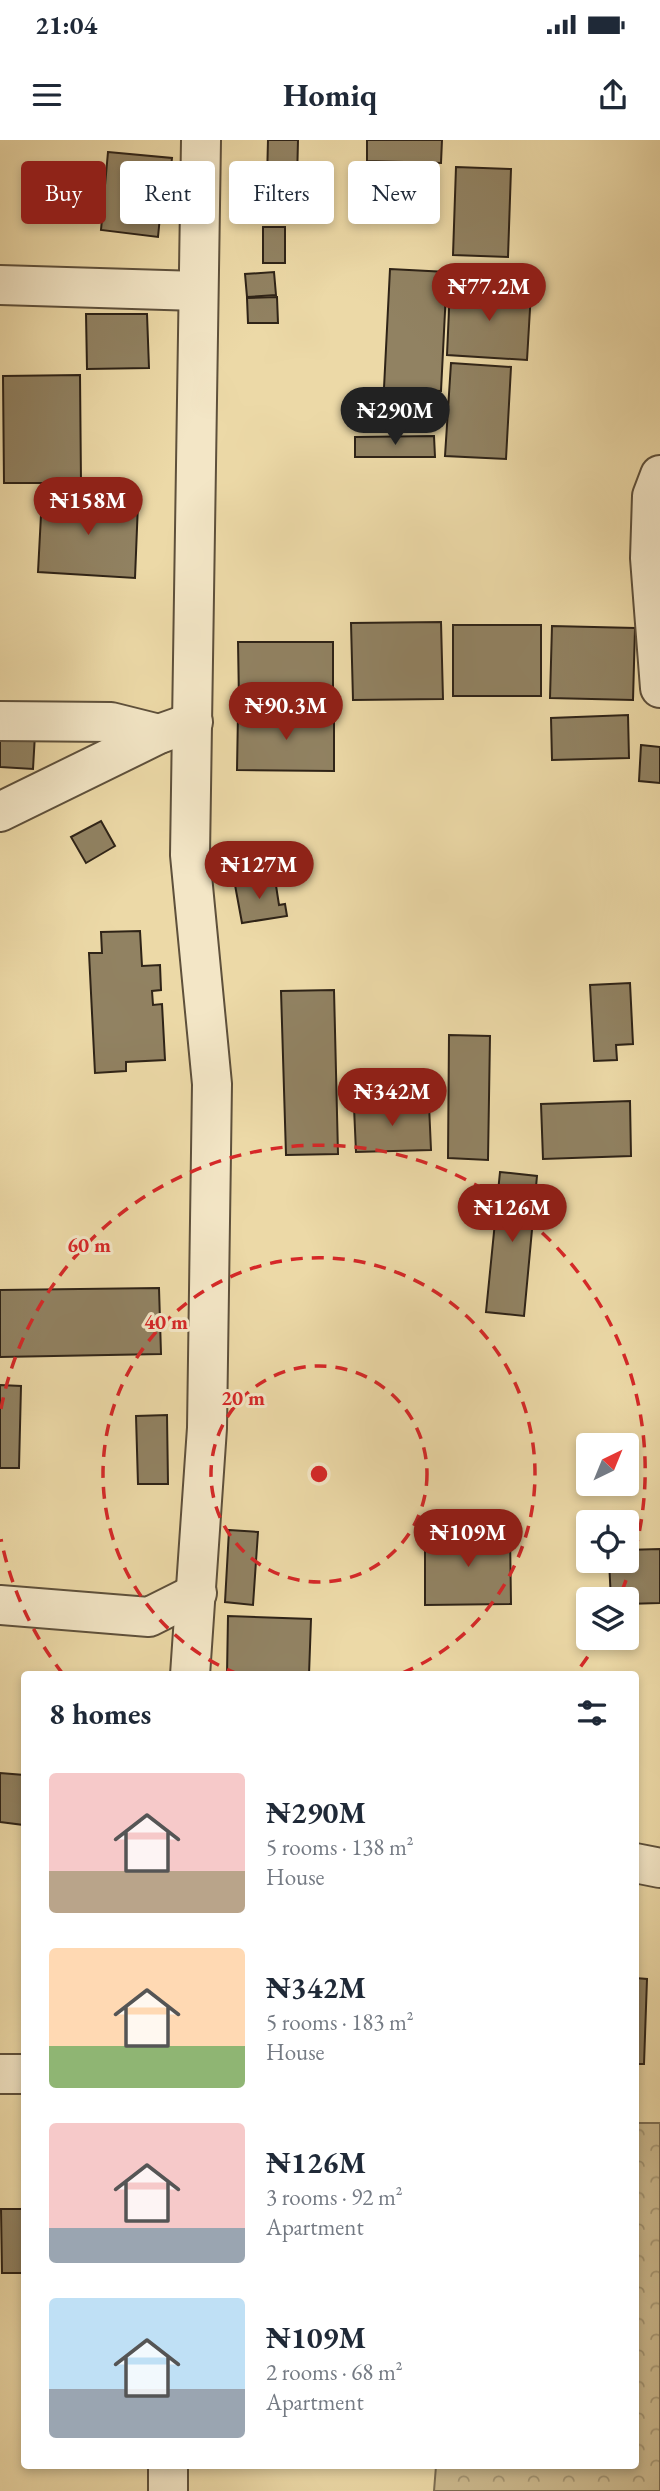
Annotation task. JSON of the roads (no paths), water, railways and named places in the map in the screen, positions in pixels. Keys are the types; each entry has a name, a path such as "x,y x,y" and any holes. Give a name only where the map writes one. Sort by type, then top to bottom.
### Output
{"street":[{"path":"191,1667 208,1429 212,1084 176,728 198,291 201,140"},
{"path":"0,285 198,291"},
{"path":"660,475 652,496 650,558 660,688"},
{"path":"0,721 111,722 176,728"},
{"path":"0,812 176,728"},
{"path":"0,1605 149,1617 197,1593"},
{"path":"149,1617 191,1667"},
{"path":"639,1864 660,1868"},
{"path":"0,2074 21,2074"},
{"path":"168,2469 168,2491"}]}
